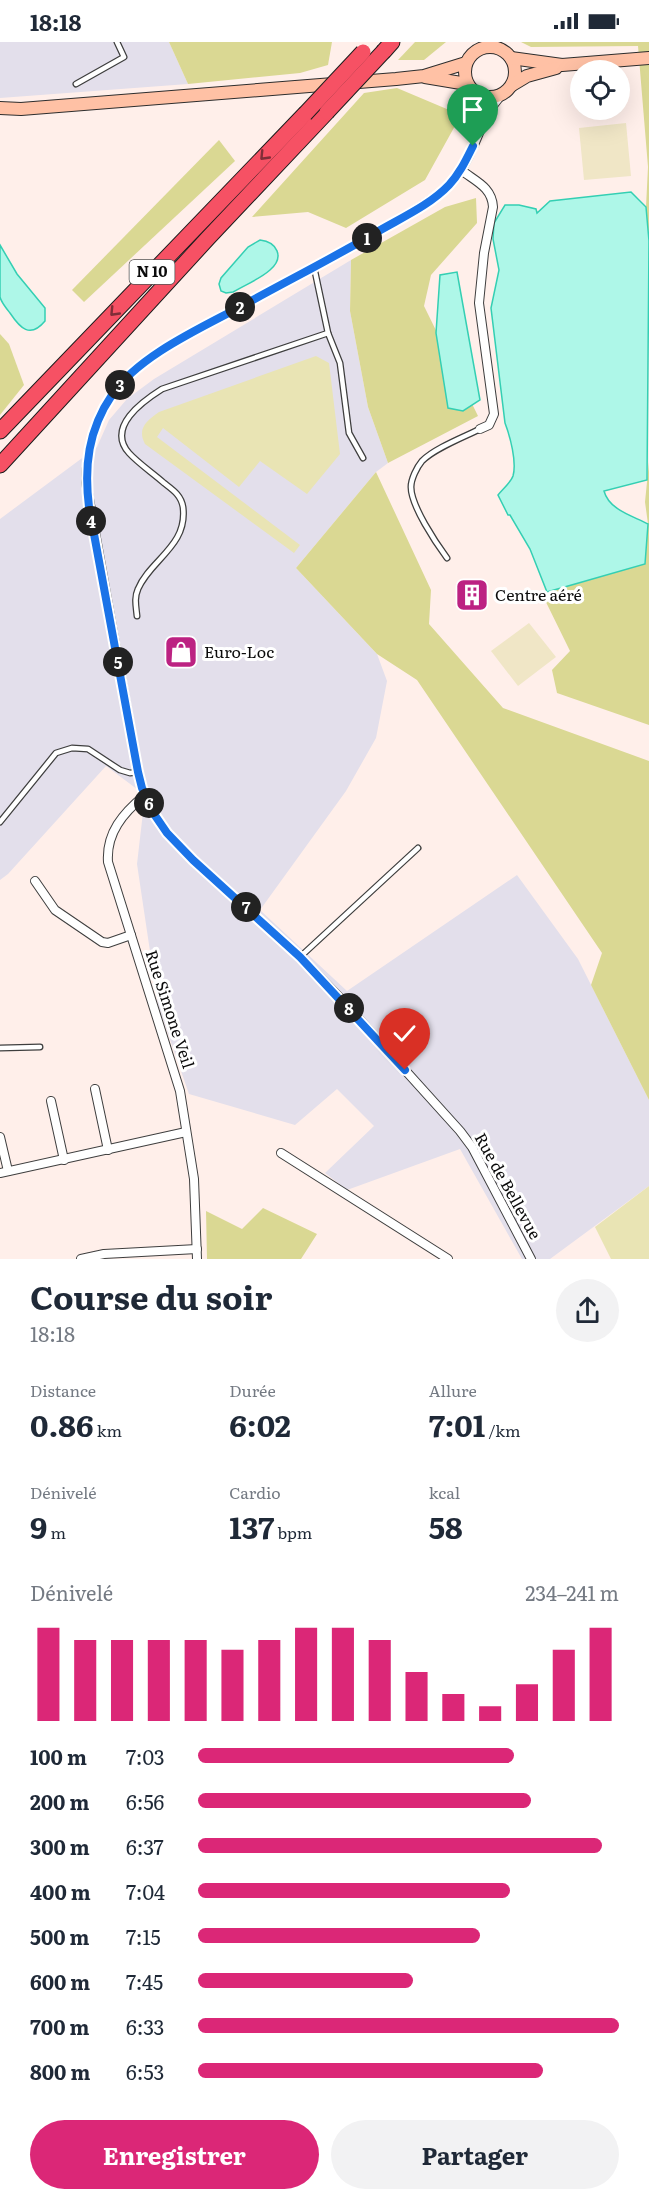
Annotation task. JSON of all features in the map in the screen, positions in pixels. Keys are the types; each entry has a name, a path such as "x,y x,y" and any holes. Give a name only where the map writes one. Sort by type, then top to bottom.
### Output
{"highway":[{"name":"N 10","path":"0,451 208,238 327,112 378,47"},
{"name":"N 10","path":"0,431 305,114 378,47"},
{"path":"0,465 208,238"}],"street":[{"path":"479,129 478,110 464,70 474,51 487,46 501,49 512,58 562,65"},
{"path":"512,58 515,71 512,84"},
{"path":"424,76 469,87 489,97 502,94 512,84 526,76 562,65 649,58"},
{"path":"0,108 21,109 424,76 466,63"},
{"name":"Rue de Bellevue","path":"502,94 493,104 479,129 461,170 449,185 427,203 157,353 123,381 112,394 99,417 90,443 86,483 138,772 154,814 167,833 193,860 300,957 346,1004 460,1131 472,1147 531,1259"},
{"path":"0,115 21,109"},
{"path":"461,170 486,188 492,198 493,207 481,272 479,303 494,414 489,425 480,429"},
{"name":"Rue Simone Veil","path":"145,795 136,802 112,832 107,846 108,862 180,1091 194,1179 197,1254"},
{"path":"35,881 56,910 102,942 108,943 131,935"},
{"path":"95,1089 108,1150"},
{"path":"51,1101 64,1160"},
{"path":"0,1137 4,1172 186,1132"},
{"path":"281,1153 448,1259"},
{"path":"81,1259 104,1254 197,1254"}],"lane":[{"path":"76,84 124,57 117,42"},
{"path":"314,267 328,333 340,363 349,434 363,458"},
{"path":"137,616 135,603 139,586 176,540 183,524 183,509 181,497 128,452 122,440 123,428 129,415 142,402 162,389 328,333"},
{"path":"447,558 432,537 411,487 423,460 480,429"},
{"path":"0,822 56,753 72,748 88,749 120,770 130,773 138,772"},
{"path":"300,957 418,848"},
{"path":"0,1048 40,1047"}],"shaded area":[{"path":"0,42 169,42 188,84 0,98"},
{"path":"169,42 332,42 328,65 300,73 188,84"},
{"path":"415,42 446,42 424,60 398,60"},
{"path":"521,42 649,42 649,241 646,207 648,167 638,46 531,47"},
{"path":"397,88 461,115 425,180 346,228 308,212 252,217 364,93"},
{"path":"626,123 631,176 584,180 579,128"},
{"path":"219,140 235,161 84,302 72,290"},
{"path":"476,198 477,223 431,275 424,306 478,416 388,463 368,407 350,311 351,260 445,207"},
{"path":"649,241 649,286 647,280"},
{"path":"351,260 350,311 368,407 388,463 376,472 296,568 377,654 387,681 376,738 346,791 260,910 347,991 517,875 578,959 649,1100 649,1186 550,1259 522,1259 460,1149 347,1190 325,1173 374,1126 337,1089 295,1125 189,1094 158,1005 137,864 145,795 106,766 0,880 0,519 97,447 109,420 127,399 154,379"},
{"path":"0,334 9,344 24,385 0,415"},
{"path":"316,356 329,363 340,454 307,494 260,461 239,487 163,428 157,437 300,545 294,553 145,444 142,430 147,422 159,412"},
{"path":"649,462 649,725 557,693 552,670 570,651 543,596 547,592 645,564 648,524 645,502"},
{"path":"376,472 431,590 429,624 503,708 649,761 649,1100 591,985 602,953 417,680 377,654 296,568"},
{"path":"529,623 556,657 518,686 491,651"},
{"path":"649,1186 649,1259 611,1259 595,1227"},
{"path":"263,1208 317,1234 301,1259 207,1259 206,1211 242,1229"}],"water":[{"path":"631,192 646,207 649,241 647,480 604,491 616,508 648,524 645,564 547,592 530,549 498,495 512,478 514,457 505,423 491,308 499,270 493,239 494,223 505,205 536,209 537,213 550,201"},
{"path":"260,240 275,247 278,255 275,265 262,276 233,292 221,291 219,284 221,278 248,247"},
{"path":"0,245 17,274 45,308 45,321 35,329 22,327 0,297"},
{"path":"457,272 480,400 463,411 448,408 436,333 440,275"}],"place":[{"name":"Centre aéré","path":"472,595"},
{"name":"Euro-Loc","path":"181,652"}],"route":[{"path":"405,1070 300,957 193,860 167,833 154,814 142,788 138,772 89,507 86,466 90,443 99,417 112,394 123,381 157,353 187,335 344,251 427,203 449,185 461,170 473,146"}]}
